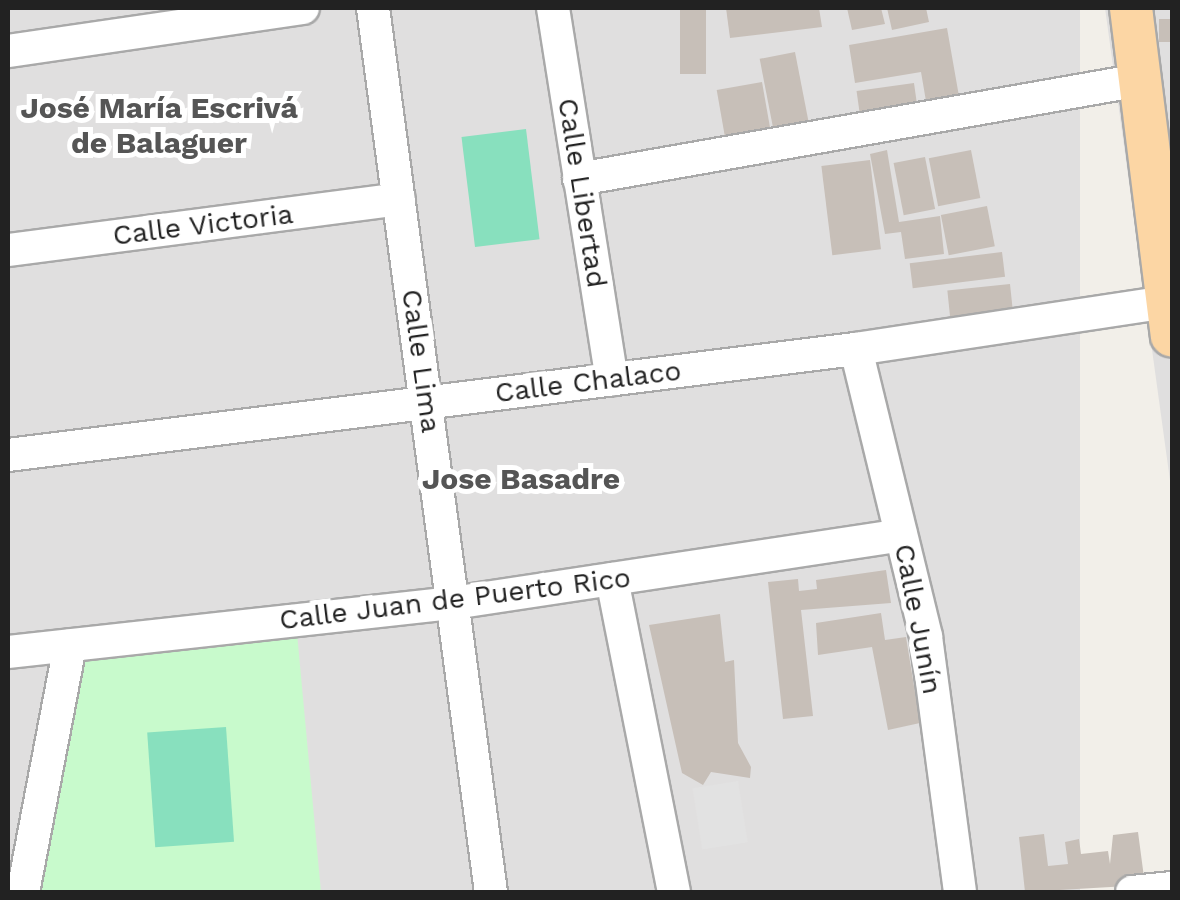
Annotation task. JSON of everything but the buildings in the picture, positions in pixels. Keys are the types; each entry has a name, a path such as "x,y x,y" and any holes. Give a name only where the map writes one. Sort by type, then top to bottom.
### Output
{"main road":[{"path":"1131,8 1170,319"}],"street":[{"path":"8,51 303,8"},
{"name":"Calle Lima","path":"373,8 491,892"},
{"name":"Calle Libertad","path":"552,8 612,379"},
{"path":"579,179 1140,80"},
{"name":"Calle Victoria","path":"8,250 399,200"},
{"name":"Calle Chalaco","path":"8,455 856,350 1170,319"},
{"name":"Calle Junín","path":"856,350 926,636 960,892"},
{"name":"Calle Juan de Puerto Rico","path":"8,652 453,604 902,535"},
{"path":"612,580 674,892"},
{"path":"23,892 70,645"},
{"path":"1132,892 1172,888"}],"shaded area":[{"path":"8,8 1080,8 1080,892 8,892"},
{"path":"1105,8 1172,8 1172,495"},
{"path":"738,781 748,842 702,849 693,788"}],"green space":[{"path":"526,129 540,239 475,247 461,137"},
{"path":"297,633 321,892 36,892 79,657"},
{"path":"226,727 234,842 155,847 147,733"}],"district":[{"name":"José María Escrivá de Balaguer","path":"159,125"},
{"name":"Jose Basadre","path":"521,479"}]}
